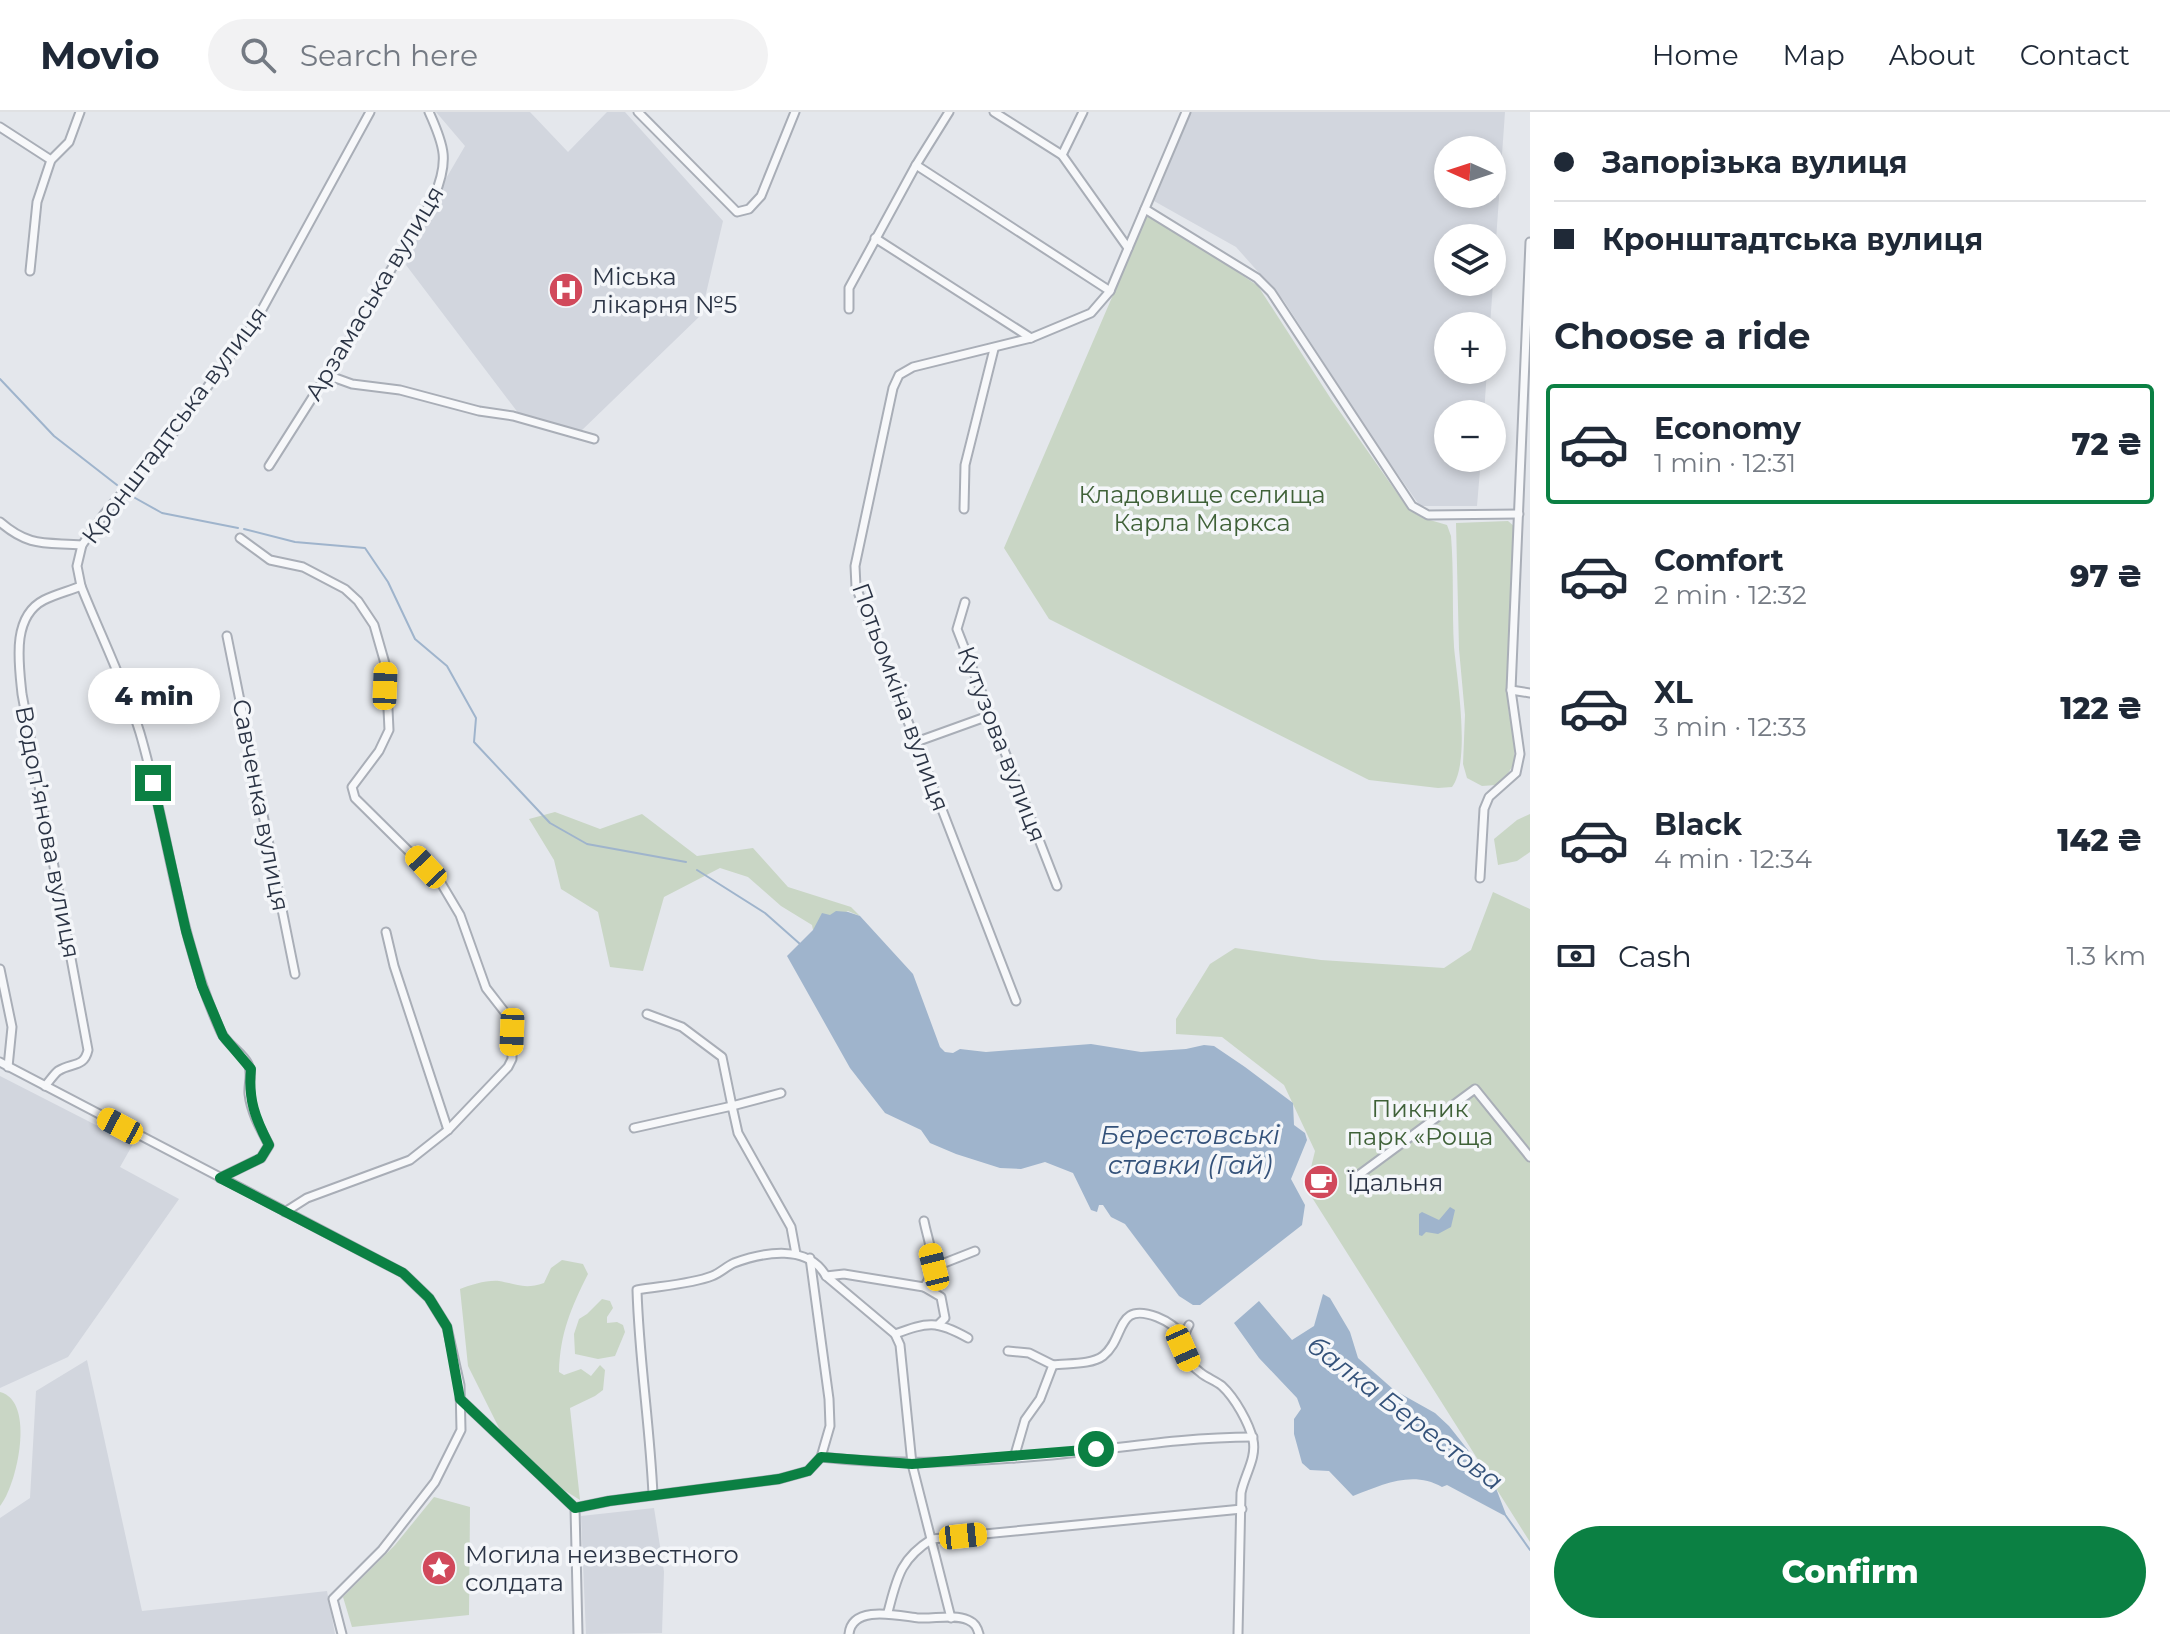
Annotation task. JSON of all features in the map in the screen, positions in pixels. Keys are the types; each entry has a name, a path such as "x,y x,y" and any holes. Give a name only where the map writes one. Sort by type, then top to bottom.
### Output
{"street":[{"path":"30,271 37,202 51,160 69,142 80,112"},
{"name":"Кронштадтська вулиця","path":"220,1178 261,1158 269,1145 251,1106 251,1069 223,1036 202,986 139,730 81,586 77,566 82,545 105,513 171,436 254,324 370,112"},
{"name":"Арзамаська вулиця","path":"269,466 434,197 443,175 445,152 429,112"},
{"path":"638,112 737,212 749,209 761,196 795,112"},
{"path":"849,309 849,288 916,165 949,112"},
{"path":"994,112 1062,155 1128,248"},
{"path":"1062,155 1083,112"},
{"name":"Потьомкіна вулиця","path":"1016,1001 856,587 855,566 893,388 899,375 913,367 1031,338 1091,313 1110,291 1186,112"},
{"path":"0,127 51,160"},
{"path":"916,165 1110,291"},
{"path":"1145,209 1257,278 1271,292 1412,506 1428,515 1519,514"},
{"path":"875,238 1031,338"},
{"path":"1480,878 1484,809 1489,797 1516,773 1520,754 1511,690 1527,418 1530,242"},
{"path":"964,509 965,465 994,349"},
{"path":"327,375 352,384 400,390 479,411 513,416 594,439"},
{"path":"0,522 33,543 82,545"},
{"path":"240,538 270,560 303,567 345,589 358,601 374,625 386,667 389,730 379,751 352,787 355,798 441,883 460,915 483,982 507,1015 512,1032 512,1059 508,1067 448,1130 410,1160 307,1198 285,1212"},
{"name":"Водоп’янова вулиця","path":"45,1086 58,1071 86,1059 88,1050 22,694 18,650 26,617 41,601 81,586"},
{"name":"Кутузова вулиця","path":"965,602 957,629 1057,886"},
{"name":"Савченка вулиця","path":"227,636 295,974"},
{"path":"1511,690 1530,693"},
{"path":"916,742 991,715"},
{"path":"386,932 394,966 448,1130"},
{"path":"0,969 12,1027 8,1067"},
{"path":"647,1014 682,1027 722,1057 738,1133 791,1227 796,1254"},
{"path":"0,1062 403,1273 429,1298 447,1327 457,1368 461,1430 435,1482 382,1550 333,1599 342,1634"},
{"path":"1356,1177 1475,1089 1530,1157"},
{"path":"634,1128 781,1093"},
{"path":"924,1221 934,1267 924,1287"},
{"path":"934,1267 975,1251"},
{"path":"653,1495 646,1394 639,1357 637,1290 712,1276 732,1264 766,1254 796,1254 810,1258 820,1264 826,1276 895,1334 900,1345 912,1464 951,1618"},
{"path":"575,1508 779,1479 808,1471 821,1457 830,1426 810,1258"},
{"path":"826,1276 844,1274 924,1287 941,1297 945,1318 938,1325"},
{"path":"1008,1351 1029,1353 1053,1365 1090,1361 1102,1357 1129,1315 1142,1312 1161,1319 1183,1336"},
{"path":"895,1334 925,1323 968,1338"},
{"path":"1189,1325 1183,1336 1183,1348 1191,1365 1222,1386 1239,1409 1253,1437 1254,1456 1243,1478 1238,1634"},
{"path":"1014,1458 1025,1420 1040,1399 1053,1365"},
{"path":"460,1399 575,1508 578,1634"},
{"path":"821,1457 912,1464 1014,1458 1200,1437 1253,1437"},
{"path":"888,1612 897,1575 908,1558 932,1539 1242,1509"},
{"path":"849,1634 851,1623 856,1619 888,1612 919,1618 965,1618 973,1623 979,1634"}],"shaded area":[{"name":"Міська лікарня №5","path":"436,112 530,112 568,152 607,112 625,112 723,221 701,315 580,432 519,414 406,265 434,199 465,146"},
{"path":"1191,112 1505,112 1503,136 1434,136 1434,208 1498,208 1497,224 1434,224 1434,296 1492,296 1491,312 1434,312 1434,384 1486,384 1485,400 1434,400 1434,472 1480,472 1477,506 1420,506 1284,301 1236,247 1154,201"},
{"path":"0,1076 133,1144 120,1167 179,1199 68,1357 0,1388"},
{"path":"87,1360 142,1611 327,1591 335,1634 0,1634 0,1518 30,1498 36,1391"},
{"path":"654,1508 664,1572 662,1633 586,1634 581,1516"}],"green space":[{"name":"Кладовище селища Карла Маркса","path":"1147,216 1258,286 1331,399 1409,510 1447,525 1451,536 1454,647 1462,740 1458,775 1452,787 1369,780 1049,619 1004,548"},
{"path":"1508,521 1515,527 1507,690 1515,740 1514,764 1503,781 1482,786 1467,778 1463,764 1465,715 1459,649 1456,523"},
{"path":"555,812 600,829 642,814 697,856 753,848 788,887 851,907 860,916 848,911 813,930 812,925 781,906 748,877 720,868 664,897 643,971 610,967 598,912 561,889 554,860 529,819"},
{"path":"1530,814 1530,852 1517,861 1498,865 1494,839 1517,820"},
{"name":"Пикник парк «Роща","path":"1493,892 1530,909 1530,1542 1306,1188 1315,1151 1284,1085 1222,1037 1176,1034 1176,1019 1210,964 1235,948 1321,960 1444,968 1471,950"},
{"path":"562,1260 583,1264 588,1274 568,1321 559,1372 564,1375 581,1369 591,1376 600,1365 605,1370 603,1390 570,1408 580,1500 535,1472 505,1440 468,1366 460,1289 494,1281 537,1285 544,1283 551,1268"},
{"path":"602,1299 610,1301 613,1308 607,1323 623,1325 625,1332 615,1356 598,1359 575,1354 574,1334 579,1319"},
{"path":"0,1392 11,1399 18,1411 20,1444 12,1481 0,1506"},
{"path":"434,1497 470,1507 469,1615 352,1627 343,1597 395,1545"}],"water":[{"name":"Берестовські ставки (Гай)","path":"836,911 860,916 913,974 940,1047 945,1052 1091,1044 1141,1052 1214,1046 1293,1103 1294,1125 1305,1133 1307,1140 1291,1179 1305,1205 1302,1225 1200,1305 1193,1305 1179,1296 1125,1224 1111,1217 1103,1205 1099,1205 1097,1212 1091,1210 1073,1173 1045,1162 1021,1169 1000,1168 956,1154 930,1143 921,1130 885,1113 850,1068 787,956 813,930 822,913 830,915"},
{"path":"1450,1207 1455,1210 1451,1227 1438,1234 1426,1232 1419,1235 1419,1214 1422,1212 1439,1220"},
{"path":"1323,1294 1330,1298 1350,1332 1358,1358 1394,1390 1435,1413 1449,1426 1494,1483 1507,1517 1447,1485 1442,1487 1420,1480 1397,1481 1353,1496 1329,1471 1310,1470 1302,1463 1294,1434 1294,1419 1301,1409 1297,1398 1259,1358 1234,1323 1259,1301 1292,1340 1314,1326"}],"waterway":[{"name":"балка Берестова","path":"0,379 54,436 117,485"},
{"name":"балка Берестова","path":"128,494 162,513 238,528"},
{"name":"балка Берестова","path":"244,529 295,542 365,548 388,582 415,639 447,666 476,718 474,742 550,823 587,844 686,862"},
{"name":"балка Берестова","path":"697,870 765,913 800,944"},
{"name":"балка Берестова","path":"1506,1516 1530,1550"}],"place":[{"name":"Міська лікарня №5","path":"566,290"},
{"name":"Їдальня","path":"1321,1182"},
{"name":"Могила неизвестного солдата","path":"439,1568"}],"route":[{"path":"153,783 186,931 202,986 223,1036 251,1069 251,1106 269,1145 261,1158 220,1178 403,1273 429,1298 447,1327 460,1399 575,1508 779,1479 808,1471 821,1457 912,1464 1096,1449"}]}
